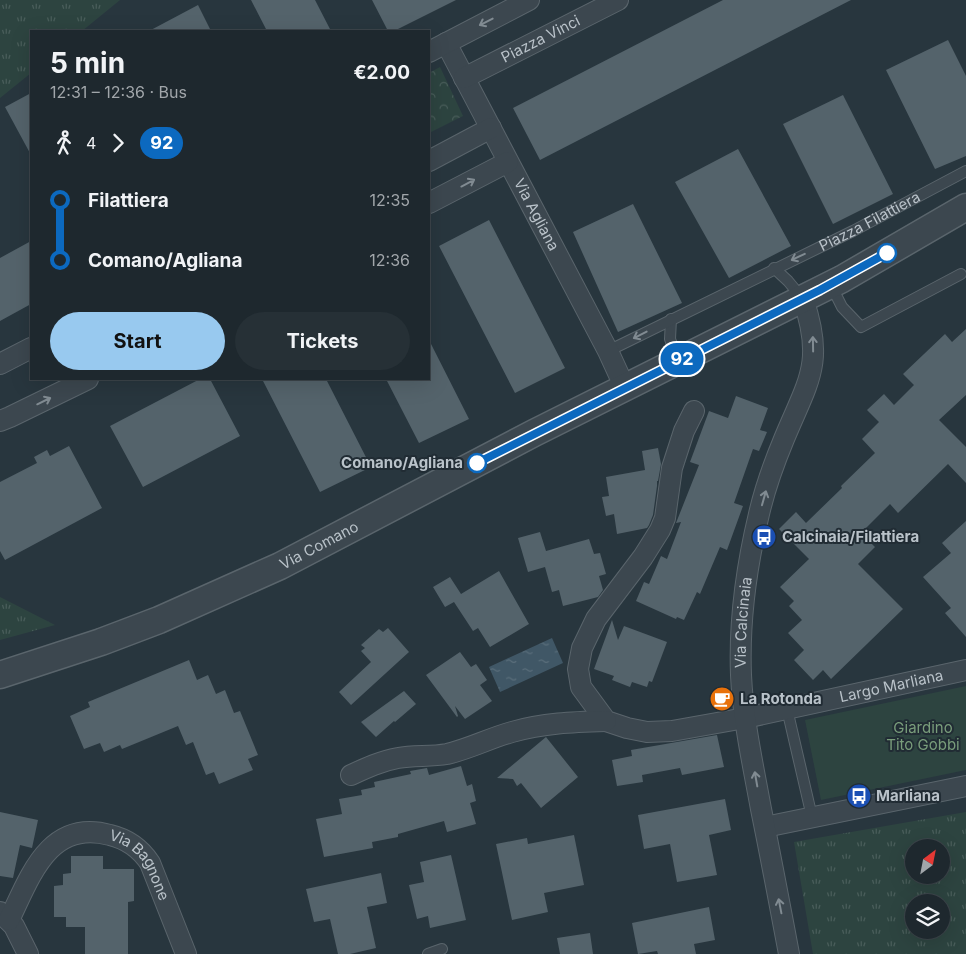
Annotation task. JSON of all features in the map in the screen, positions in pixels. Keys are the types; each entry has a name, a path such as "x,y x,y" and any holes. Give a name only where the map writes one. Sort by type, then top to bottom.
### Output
{"street":[{"path":"437,48 529,0"},
{"name":"Piazza Vinci","path":"464,78 618,0"},
{"name":"Via Agliana","path":"437,48 464,78 608,351 625,388"},
{"path":"430,160 490,128"},
{"path":"430,202 508,162"},
{"path":"625,388 803,299 964,214"},
{"name":"Via Calcinaia","path":"789,954 745,718 741,674 745,596 750,555 759,514 770,476 807,389 812,367 813,336 803,299"},
{"path":"0,364 30,349"},
{"path":"0,421 10,418 86,380"},
{"name":"Via Comano","path":"0,675 101,642 159,620 228,590 280,566 625,388"},
{"path":"606,721 581,687 578,669 582,648 596,619 643,557 660,530 664,518 674,460 684,431 694,411"},
{"name":"Largo Marliana","path":"351,775 387,760 446,754 472,747 511,732 542,725 561,722 606,721 627,728 647,732 661,732 745,718 966,670"},
{"path":"765,827 966,786"},
{"name":"Via Bagnone","path":"28,954 18,934 4,916 53,844 66,836 88,832 105,833 132,844 147,859 157,879 186,954"}],"lane":[{"name":"Piazza Filattiera","path":"608,351 774,268 854,231 966,171"},
{"path":"774,268 803,299"},
{"path":"830,285 842,307 861,327 961,274"},
{"path":"671,319 670,339 678,361"},
{"path":"787,709 812,817"},
{"path":"428,954 442,949"}],"green space":[{"path":"0,0 120,0 83,30 30,30 30,74 0,98"},
{"path":"440,67 463,116 430,132 430,72"},
{"path":"0,597 55,625 0,640"},
{"name":"Giardino Tito Gobbi","path":"966,686 966,770 821,800 805,720"},
{"path":"966,812 966,954 813,954 794,842"}],"water":[{"path":"552,638 563,663 500,692 489,667"}],"building":[{"path":"251,0 315,0 330,30 266,30"},
{"path":"372,0 456,0 396,30 387,30"},
{"path":"723,0 851,0 540,160 513,108"},
{"path":"198,5 210,30 151,30"},
{"path":"948,40 966,76 966,156 935,169 886,70"},
{"path":"30,94 30,153 5,107"},
{"path":"843,95 893,194 833,224 783,124"},
{"path":"738,149 791,246 729,278 675,182"},
{"path":"633,204 682,303 618,332 573,232"},
{"path":"489,220 565,368 515,393 439,246"},
{"path":"30,242 30,305 0,321 0,258"},
{"path":"966,329 966,395 939,420 966,447 966,483 948,464 898,513 890,504 861,533 875,547 858,564 903,609 831,679 823,670 813,680 794,660 804,650 788,633 802,620 789,606 794,601 780,587 809,559 779,529 796,512 806,523 875,453 862,439 879,422 867,410 884,394 894,405 914,385 903,374 945,334 952,342"},
{"path":"430,342 469,419 419,443 387,380 430,380"},
{"path":"198,380 211,380 240,436 143,487 110,426"},
{"path":"263,380 327,380 371,467 320,492"},
{"path":"736,396 768,408 760,430 767,432 759,451 753,449 734,503 743,506 727,550 720,547 700,594 697,592 684,620 677,617 676,619 636,601 644,582 649,584 661,556 667,559 681,522 676,523 699,465 690,462 709,411 728,418"},
{"path":"69,446 102,508 5,560 0,551 0,482 37,463 34,457 47,450 50,456"},
{"path":"658,448 661,464 653,515 649,525 647,528 617,534 614,514 606,516 602,497 609,496 606,477 645,470 642,451"},
{"path":"966,521 966,637 945,613 951,608 923,577 951,553 942,543"},
{"path":"540,532 546,551 589,539 594,554 600,553 606,574 599,576 603,590 598,597 563,606 559,590 552,592 545,567 528,572 518,538"},
{"path":"499,571 529,624 490,647 478,628 473,631 454,602 445,607 433,587 450,577 461,594"},
{"path":"612,620 618,640 624,626 667,642 652,682 649,681 647,687 632,682 630,687 612,680 614,676 594,669"},
{"path":"388,628 409,652 351,705 339,692 371,662 361,651 365,648 361,645 379,629 383,632"},
{"path":"460,652 471,667 476,664 487,680 480,685 492,701 465,719 455,706 457,717 426,675"},
{"path":"189,660 197,680 208,675 216,694 225,690 234,713 240,711 258,755 248,759 253,770 219,784 214,772 206,775 193,742 186,745 178,726 122,749 120,745 104,752 100,743 84,749 70,716 90,707 88,702"},
{"path":"404,691 416,704 376,737 361,722"},
{"path":"717,735 724,767 682,775 680,768 642,775 643,782 617,786 612,760 632,756 631,750"},
{"path":"546,737 578,777 541,808 521,783 517,786 513,779 497,778"},
{"path":"461,766 467,786 472,784 476,801 470,803 476,824 447,832 444,821 398,834 398,837 372,842 373,848 324,857 316,819 342,814 339,799 362,795 361,790 375,787 374,782 411,774 410,771 427,768 429,775"},
{"path":"725,799 731,830 709,835 717,875 677,882 670,844 644,849 638,815"},
{"path":"0,812 38,820 32,848 20,845 13,878 0,876"},
{"path":"574,835 584,885 544,893 548,912 512,920 496,844 527,838 528,844"},
{"path":"451,855 466,920 430,928 428,916 417,919 409,885 424,882 420,862"},
{"path":"71,856 103,856 103,869 134,869 134,901 128,902 128,954 85,954 85,927 66,927 66,917 54,917 54,886 63,885 63,874 71,873"},
{"path":"381,873 387,903 367,907 376,948 350,954 338,954 330,919 314,922 306,889"},
{"path":"709,907 715,940 694,944 696,954 658,954 657,951 638,954 632,923"},
{"path":"590,933 593,954 560,954 557,938"}],"bus line":[{"name":"92","path":"477,463 842,279 887,253"}],"place":[{"name":"Comano/Agliana","path":"477,463"},
{"name":"Calcinaia/Filattiera","path":"764,537"},
{"name":"La Rotonda","path":"722,699"},
{"name":"Marliana","path":"859,796"}]}
